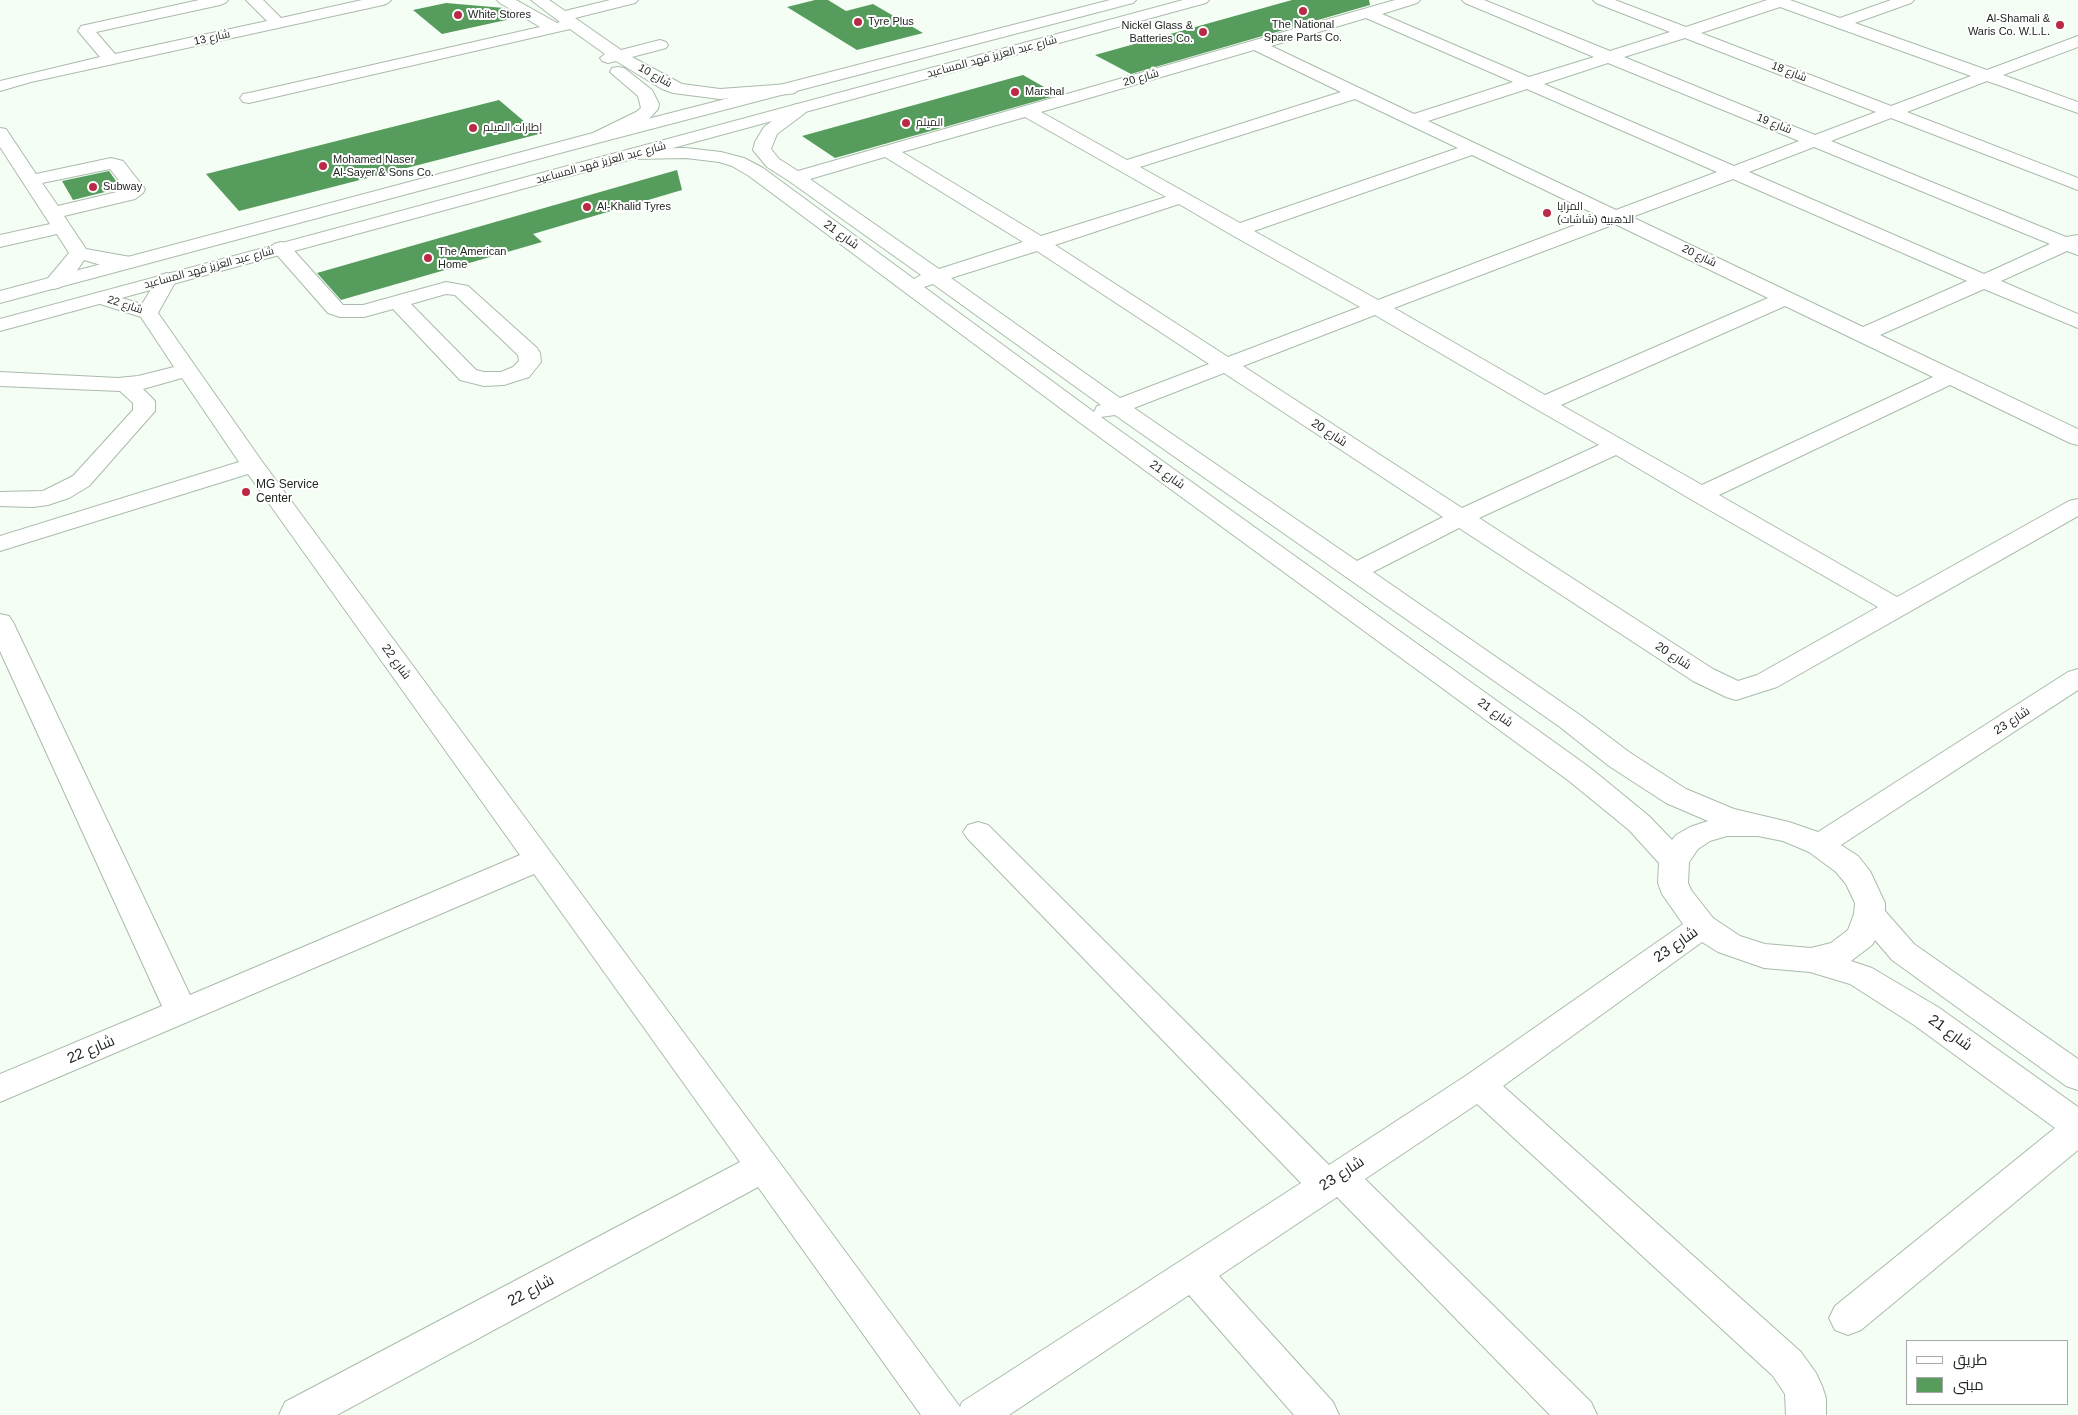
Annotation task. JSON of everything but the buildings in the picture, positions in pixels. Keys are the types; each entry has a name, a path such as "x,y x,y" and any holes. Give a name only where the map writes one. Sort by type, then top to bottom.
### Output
{"street":[{"path":"112,60 86,29 220,0"},
{"path":"254,0 278,23"},
{"name":"شارع 13","path":"0,86 41,75 383,0"},
{"name":"شارع 10","path":"505,0 563,23 668,85 692,92 794,99"},
{"name":"شارع 10","path":"540,0 602,60 646,94 650,104 649,109 642,116 599,137"},
{"path":"250,98 563,23 605,2 630,0"},
{"name":"شارع عبد العزيز فهد المساعيد","path":"0,297 599,137 794,99 1201,0"},
{"name":"شارع 20","path":"796,177 1412,0"},
{"name":"شارع 19","path":"1470,0 2074,244"},
{"name":"شارع 18","path":"1601,0 2078,184"},
{"path":"1841,23 1906,0"},
{"name":"شارع عبد العزيز فهد المساعيد","path":"0,325 632,154 794,99 1118,1"},
{"path":"1413,120 1778,1 2078,108"},
{"path":"1367,13 2078,322"},
{"path":"1087,417 2078,41"},
{"path":"602,60 660,45"},
{"name":"شارع 20","path":"1256,45 2078,438"},
{"name":"شارع 13","path":"0,77 41,75"},
{"path":"1125,166 1356,93"},
{"name":"شارع 21","path":"794,99 770,131 762,150 773,163 796,177 1117,406 1570,721 1619,759 1676,796 1724,816 1758,826"},
{"path":"1027,111 1376,307 1898,608"},
{"path":"3,142 32,180 79,253 101,259 129,262"},
{"path":"1237,230 1474,149"},
{"name":"شارع 20","path":"888,151 1040,244 1703,676 1736,691 1767,681 2078,506"},
{"name":"شارع 21","path":"632,154 686,153 721,157 738,162 756,172 1087,417 1579,774 1640,823 1674,861"},
{"path":"0,241 128,194 136,189 117,165 111,163 32,180"},
{"path":"397,301 468,375 484,379 504,378 520,372 530,362 529,353 460,290 446,288 347,313 335,309 274,250 250,254 240,252 237,248 240,243 252,238 442,188 476,171"},
{"path":"909,285 1180,198"},
{"path":"1863,335 2074,244"},
{"path":"54,283 69,268 79,253"},
{"name":"شارع 22","path":"148,313 167,279"},
{"name":"شارع 22","path":"101,298 148,313 253,465 944,1415"},
{"path":"1544,404 1785,298"},
{"path":"0,379 126,385 188,370"},
{"path":"1700,495 1950,376"},
{"path":"0,499 33,500 48,498 82,481 144,411 144,401 126,385"},
{"path":"1355,572 1460,518 1616,446"},
{"path":"0,544 253,465"},
{"path":"0,622 181,1011"},
{"name":"شارع 23","path":"1820,845 2078,678"},
{"path":"1726,826 1758,826 1789,832 1820,845 1847,864 1859,879 1870,903 1870,914 1861,937 1841,952 1811,960 1764,956 1730,944 1702,926 1677,894 1674,883 1674,861 1687,842 1700,834 1726,826"},
{"path":"978,832 1333,1180 1577,1415"},
{"name":"شارع 22","path":"0,1089 540,859"},
{"path":"1870,914 1903,952 2075,1070"},
{"name":"شارع 23","path":"976,1415 1478,1086 1702,926"},
{"name":"شارع 21","path":"1811,960 1861,976 1926,1016 2078,1126"},
{"path":"1478,1086 1786,1364 1802,1386 1806,1398 1806,1415"},
{"path":"1848,1318 2078,1130"},
{"name":"شارع 22","path":"299,1415 764,1167"},
{"path":"1192,1272 1319,1415"}],"place":[{"name":"The National Spare Parts Co.","path":"1303,11"},
{"name":"White Stores","path":"458,15"},
{"name":"Tyre Plus","path":"858,22"},
{"name":"Al-Shamali & Waris Co. W.L.L.","path":"2060,25"},
{"name":"Nickel Glass & Batteries Co.","path":"1203,32"},
{"name":"Marshal","path":"1015,92"},
{"name":"الميلم","path":"906,123"},
{"name":"إطارات الميلم","path":"473,128"},
{"name":"Mohamed Naser Al-Sayer & Sons Co.","path":"323,166"},
{"name":"Subway","path":"93,187"},
{"name":"Al-Khalid Tyres","path":"587,207"},
{"name":"المرايا الذهبية (شاشات)","path":"1547,213"},
{"name":"The American Home","path":"428,258"},
{"name":"MG Service Center","path":"246,492"}]}
